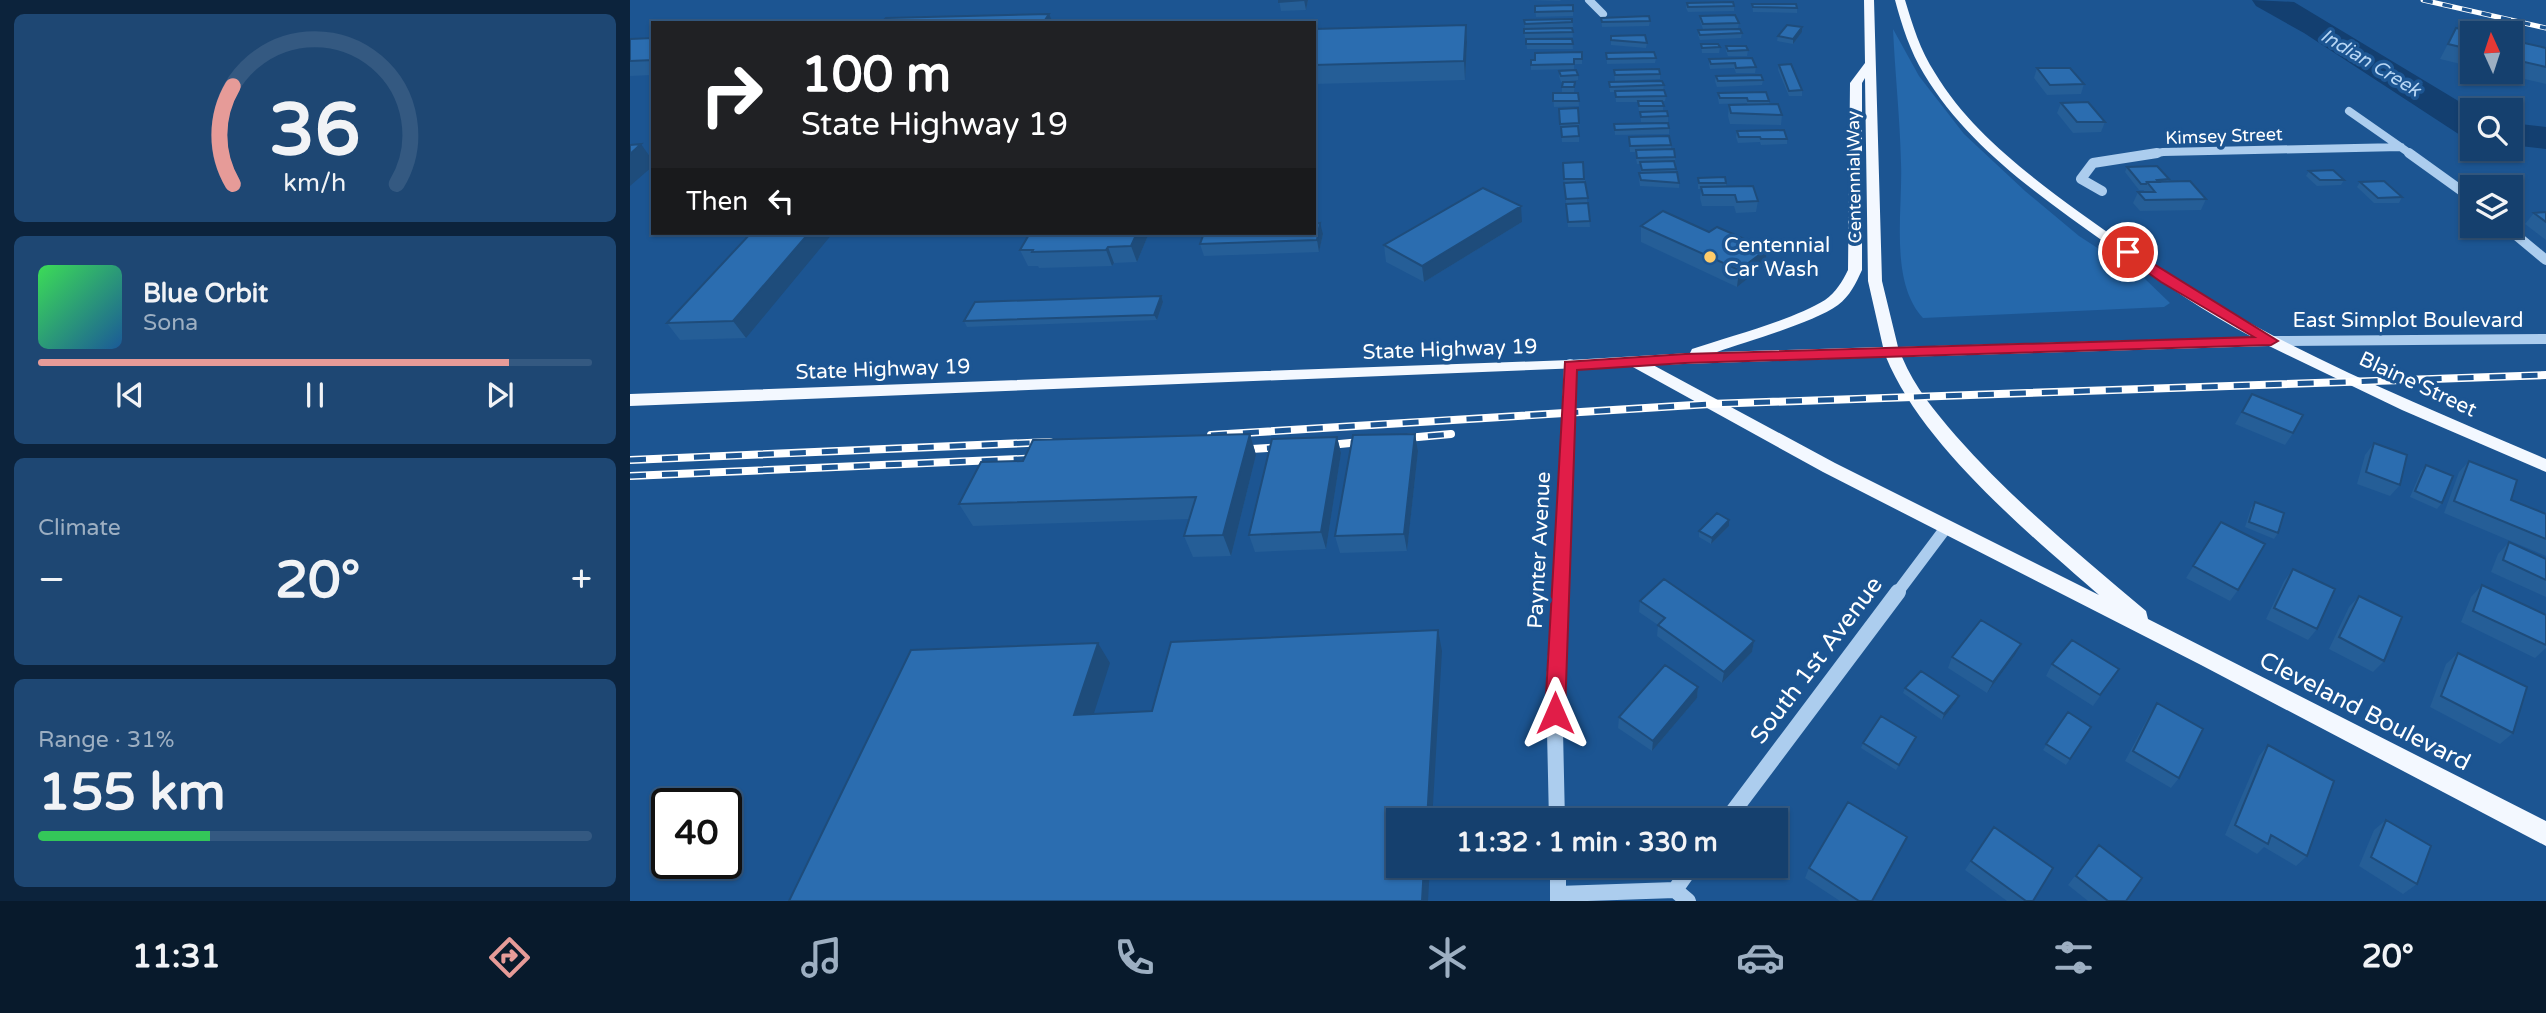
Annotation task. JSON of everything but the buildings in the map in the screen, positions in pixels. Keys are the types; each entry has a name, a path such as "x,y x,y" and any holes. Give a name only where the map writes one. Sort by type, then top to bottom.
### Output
{"main road":[{"name":"Centennial Way","path":"1869,0 1875,281 1879,307 1892,351 1914,397 1970,466 2050,541 2161,635"},
{"path":"1900,0 1905,25 1936,83 1973,129 2019,172 2070,212 2166,279 2271,341"},
{"path":"1685,358 1813,312 1832,302 1846,288 1854,270 1856,83 1871,62"},
{"name":"State Highway 19","path":"630,400 1570,365 1685,358 2271,341"},
{"name":"Blaine Street","path":"2271,341 2546,466"},
{"path":"1634,360 1722,411 1945,529 2161,635"},
{"name":"Cleveland Boulevard","path":"2161,635 2546,834"}],"street":[{"path":"1589,0 1603,14"},
{"path":"2349,111 2460,189"},
{"name":"Kimsey Street","path":"2102,191 2081,179 2093,163 2163,152 2402,147"},
{"path":"2519,238 2546,260"},
{"name":"East Simplot Boulevard","path":"2271,341 2546,338"},
{"name":"Paynter Avenue","path":"1557,808 1554,686 1566,495 1570,365"},
{"name":"South 1st Avenue","path":"1736,808 1945,529"},
{"path":"1558,878 1558,897 1681,895 1687,878"}],"shaded area":[{"path":"1893,29 1919,76 1964,134 2025,191 2079,236 2144,278 2170,303 2164,307 1923,318 1912,303 1902,265 1900,146"}],"waterway":[{"name":"Indian Creek","path":"2267,0 2315,26 2460,118"},
{"name":"Indian Creek","path":"2523,135 2546,138"}],"railway":[{"path":"2423,0 2546,28"},
{"path":"1211,435 1710,404 2546,375"},
{"path":"1396,439 1451,434"},
{"path":"1319,446 1371,441"},
{"path":"630,460 1050,442"},
{"path":"1235,450 1287,447"},
{"path":"630,476 1043,458"}],"place":[{"name":"Centennial Car Wash","path":"1710,257"}],"route":[{"path":"1555,713 1554,686 1566,495 1570,365 1685,358 2271,341 2166,279 2128,252"}]}
